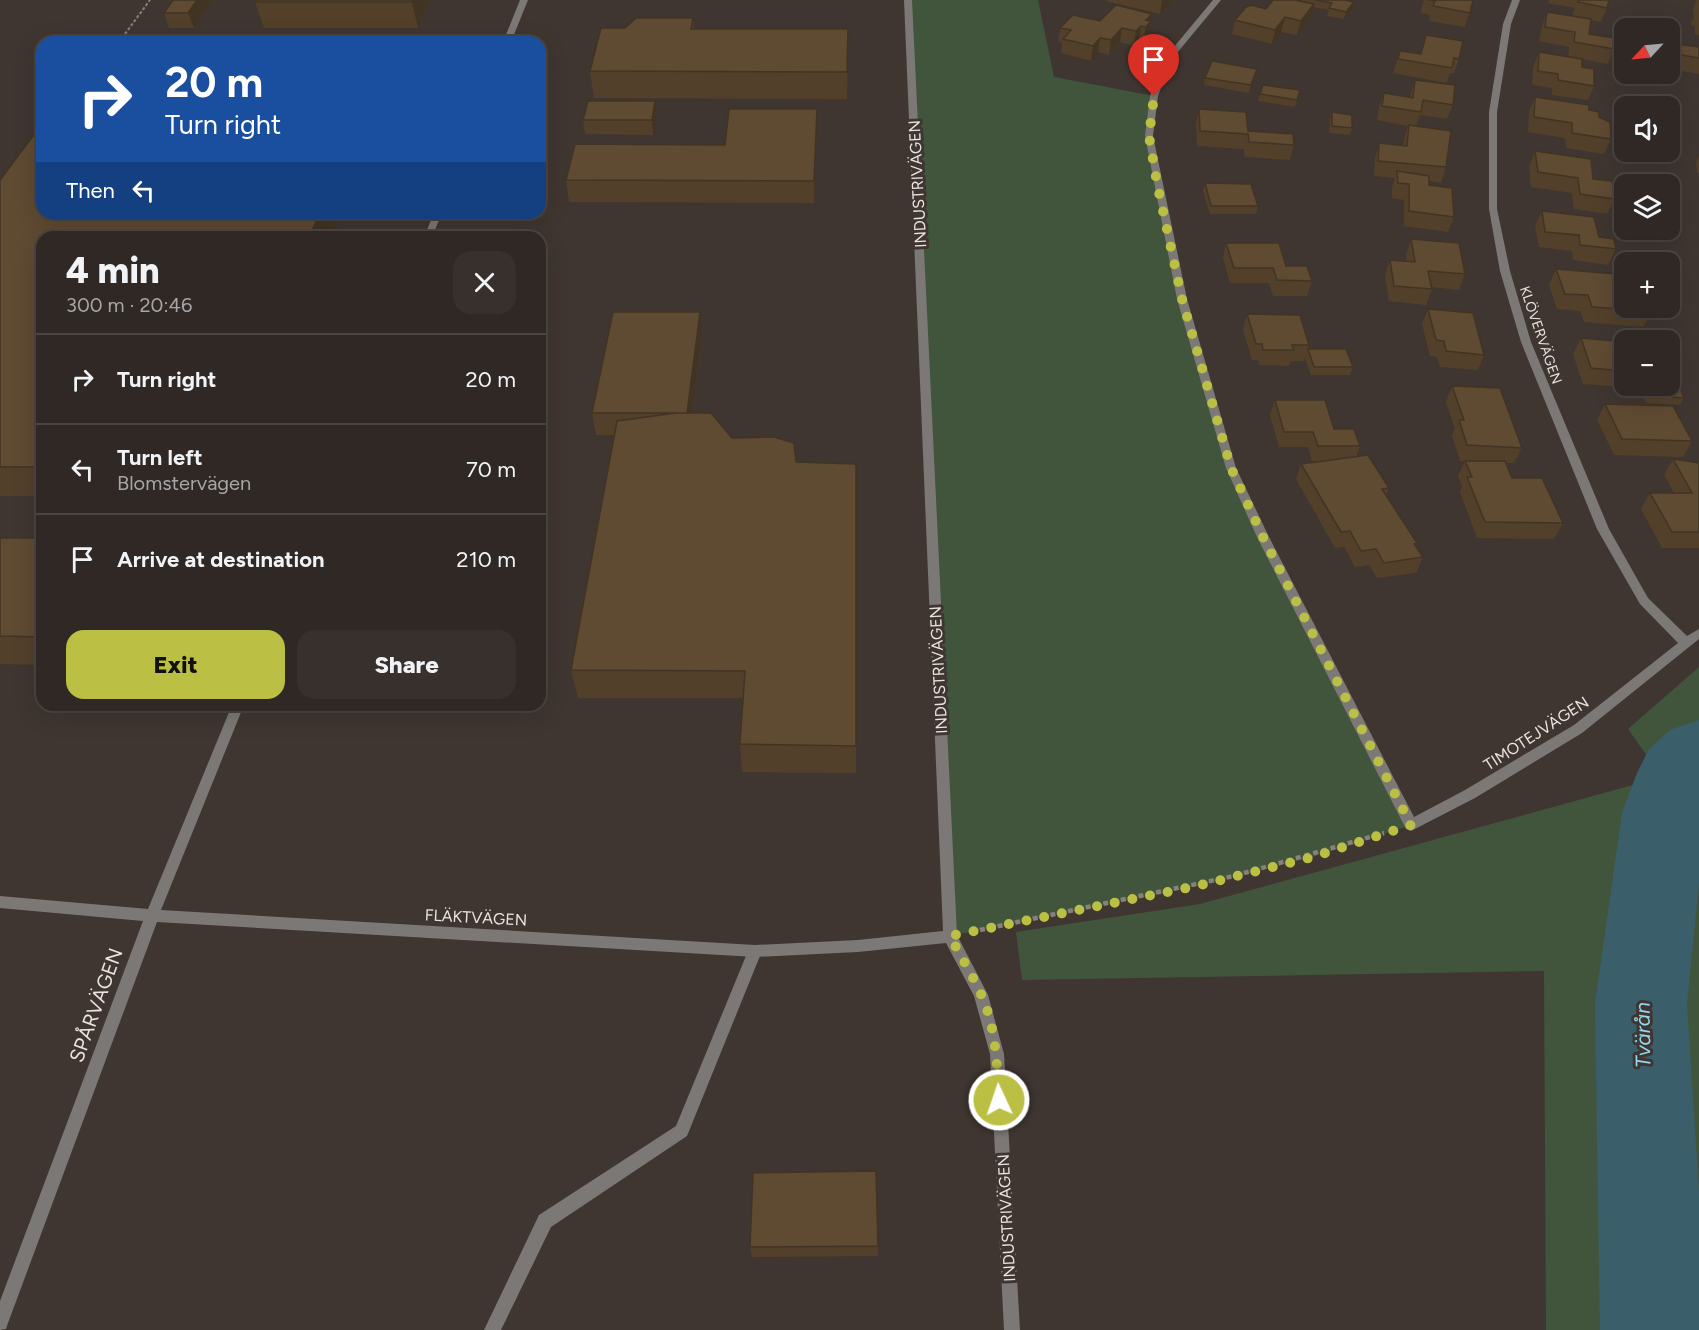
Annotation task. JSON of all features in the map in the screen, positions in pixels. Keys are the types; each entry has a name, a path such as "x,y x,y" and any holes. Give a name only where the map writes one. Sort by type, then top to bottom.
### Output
{"street":[{"path":"509,36 524,0"},
{"name":"INDUSTRIVÄGEN","path":"908,0 950,936 981,994 997,1054 1012,1330"},
{"path":"1217,0 1168,59 1154,96 1149,136 1182,299 1231,468 1263,537 1411,825"},
{"name":"KLÖVERVÄGEN","path":"1516,0 1508,24 1493,112 1493,209 1505,271 1526,342 1603,529 1644,601 1686,644"},
{"name":"TIMOTEJVÄGEN","path":"1411,825 1470,794 1578,729 1699,633"},
{"name":"SPÅRVÄGEN","path":"0,1323 152,916 236,711"},
{"name":"FLÄKTVÄGEN","path":"0,902 152,916 755,951 858,946 950,936"},
{"path":"492,1330 545,1221 682,1131 755,951"}],"path":[{"path":"123,36 150,0"},
{"path":"950,936 1197,886 1313,857 1411,825"}],"green space":[{"path":"908,0 1038,0 1054,77 1154,96 1149,136 1182,299 1231,468 1411,825 1313,857 1197,886 950,936"},
{"path":"1699,667 1699,1330 1694,1330 1684,1011 1689,814 1675,795 1641,1004 1645,1330 1546,1330 1544,971 1022,980 1016,932 1200,904 1662,777 1628,729"}],"building":[{"path":"173,0 197,0 188,13 164,13"},
{"path":"256,0 413,0 412,2 255,2"},
{"path":"1273,0 1295,0 1314,4 1301,21 1285,17 1275,30 1235,20 1246,7 1251,5 1266,9"},
{"path":"1315,0 1354,2 1346,12 1329,8 1332,3"},
{"path":"1429,0 1473,0 1470,13 1433,6 1435,1"},
{"path":"1579,0 1609,0 1607,8 1578,2"},
{"path":"1116,5 1152,14 1146,20 1151,21 1146,27 1141,26 1136,31 1122,28 1111,40 1100,38 1093,46 1063,39 1071,30 1060,28 1073,15 1100,21"},
{"path":"1547,12 1591,19 1589,34 1614,38 1614,49 1574,42 1575,32 1545,27"},
{"path":"636,18 693,18 691,29 848,29 847,72 590,71 601,28 625,28"},
{"path":"1426,35 1463,41 1459,59 1454,58 1452,68 1398,59 1400,51 1421,54"},
{"path":"1680,44 1699,47 1699,58 1680,55"},
{"path":"1539,52 1582,59 1582,67 1594,69 1594,86 1558,80 1558,74 1538,71"},
{"path":"1212,61 1257,69 1251,85 1205,78"},
{"path":"1415,80 1455,85 1453,105 1423,100 1421,112 1382,106 1384,93 1413,98"},
{"path":"1263,85 1300,90 1297,100 1260,94"},
{"path":"1535,97 1589,105 1589,110 1599,112 1599,117 1610,122 1611,139 1572,133 1572,123 1534,117"},
{"path":"588,101 655,101 652,120 583,120"},
{"path":"729,109 817,109 814,181 566,180 575,144 725,145"},
{"path":"1199,109 1246,112 1248,131 1293,134 1294,145 1249,142 1248,134 1200,131"},
{"path":"1332,112 1352,115 1352,128 1332,126"},
{"path":"1409,125 1451,131 1446,167 1378,161 1379,143 1407,146"},
{"path":"36,132 36,219 317,219 312,231 36,231 36,467 0,467 0,180"},
{"path":"1535,151 1591,159 1593,179 1612,181 1614,199 1580,194 1578,178 1538,172"},
{"path":"1397,171 1429,176 1429,185 1452,188 1454,217 1409,211 1409,184 1398,183"},
{"path":"1205,183 1251,184 1258,206 1211,206"},
{"path":"1542,211 1594,217 1599,237 1614,239 1616,249 1580,245 1579,235 1545,232"},
{"path":"1411,239 1459,243 1465,274 1428,271 1432,289 1394,286 1390,260 1415,262"},
{"path":"1226,243 1279,243 1286,266 1307,266 1312,281 1277,280 1273,268 1234,268"},
{"path":"1556,269 1614,274 1614,308 1592,307 1588,295 1565,294"},
{"path":"1428,309 1473,313 1484,355 1446,351 1444,341 1436,340"},
{"path":"613,312 700,312 687,413 592,413"},
{"path":"1247,314 1300,315 1309,345 1292,345 1294,350 1263,350 1262,344 1256,344"},
{"path":"1581,338 1614,341 1614,370 1591,368"},
{"path":"1308,349 1346,349 1353,367 1314,367"},
{"path":"1452,386 1500,388 1522,448 1467,445 1459,420 1464,420"},
{"path":"1680,388 1684,398 1661,396 1680,396"},
{"path":"1275,400 1325,400 1334,429 1354,429 1360,446 1318,446 1313,432 1284,432"},
{"path":"1605,404 1673,406 1692,441 1622,439"},
{"path":"676,413 711,413 732,438 774,437 794,443 796,462 856,464 856,746 740,744 745,671 571,670 617,421"},
{"path":"1368,455 1389,488 1382,489 1417,543 1414,544 1423,557 1384,563 1376,549 1361,551 1350,531 1341,532 1301,464"},
{"path":"1673,459 1699,463 1699,532 1672,532 1650,493 1692,493"},
{"path":"1465,461 1505,461 1512,478 1542,478 1563,523 1485,522 1467,477 1472,477"},
{"path":"0,538 36,538 36,637 0,636"},
{"path":"876,1171 878,1246 750,1247 753,1173"}],"waterway":[{"name":"Tvärån","path":"1654,1330 1641,1004 1664,813 1678,773 1699,753"}],"route":[{"path":"999,1100 997,1054 990,1023 981,994 950,936 1197,886 1313,857 1411,825 1263,537 1231,468 1182,299 1157,183 1149,136 1154,96"}]}
